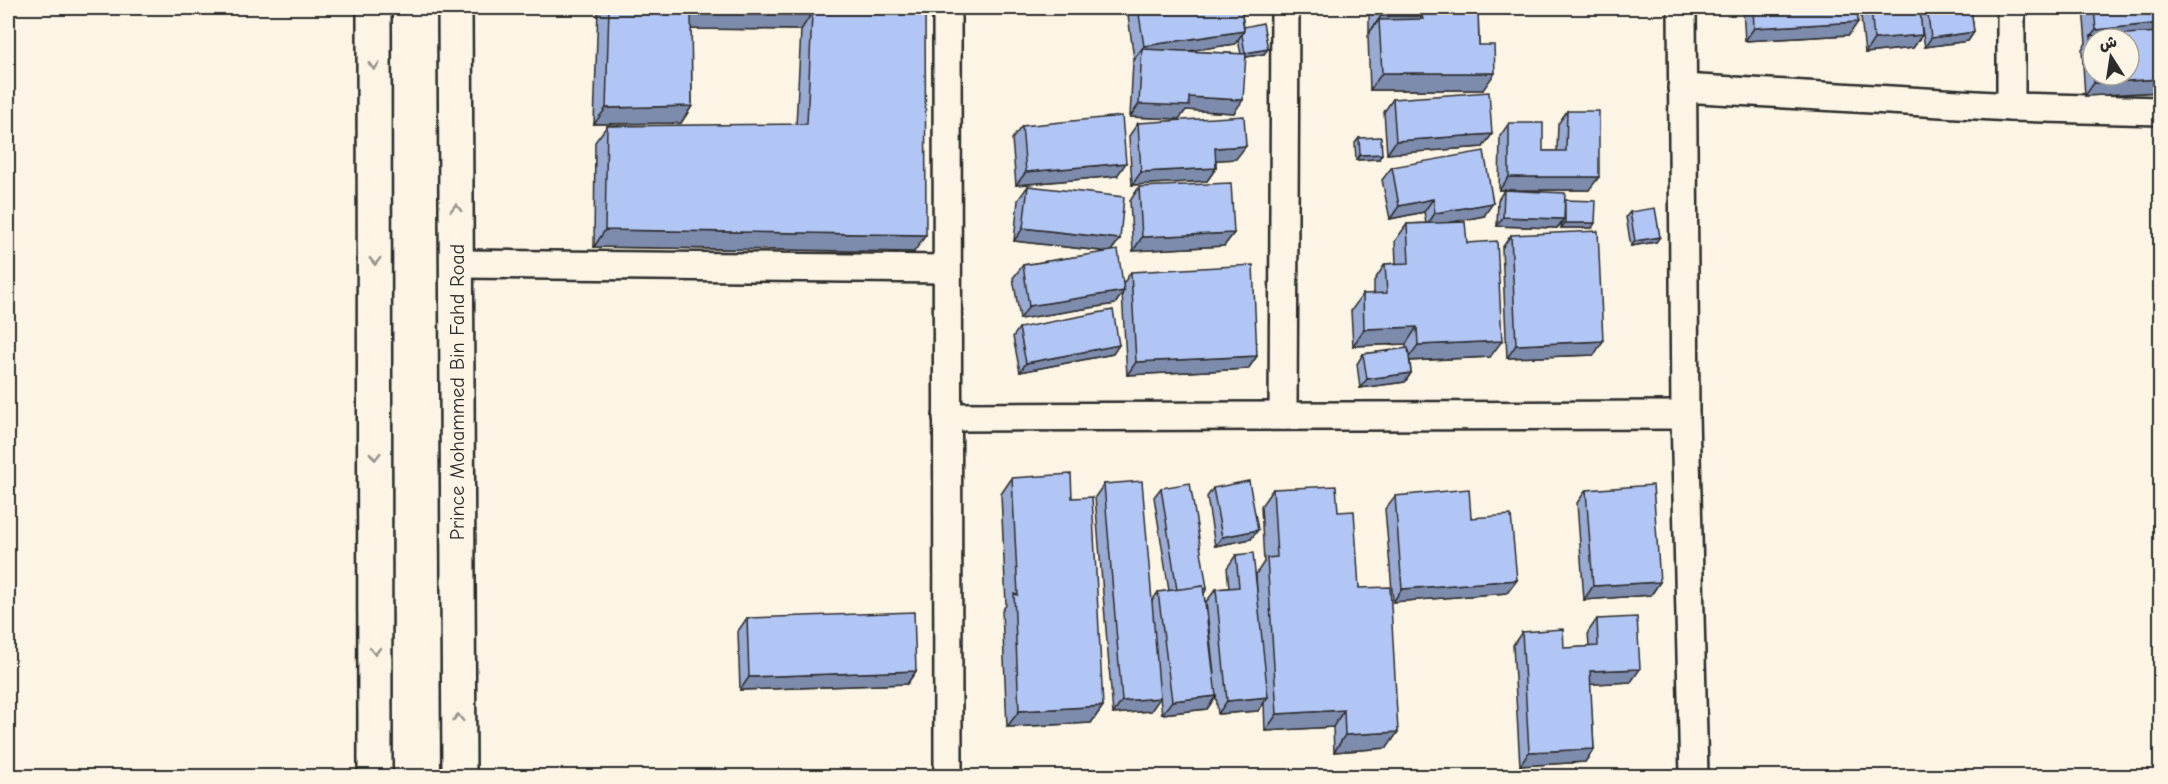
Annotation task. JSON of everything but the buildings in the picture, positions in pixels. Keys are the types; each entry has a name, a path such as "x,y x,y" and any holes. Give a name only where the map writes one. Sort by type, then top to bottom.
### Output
{"street":[{"path":"374,8 375,777"},
{"name":"Prince Mohammed Bin Fahd Road","path":"455,8 459,777"},
{"path":"947,8 948,777"},
{"path":"1284,416 1285,8"},
{"path":"1682,8 1685,415 1694,777"},
{"path":"2011,8 2011,107"},
{"path":"1682,88 2011,107 2160,111"},
{"path":"456,264 947,269"},
{"path":"947,417 1685,415"}]}
